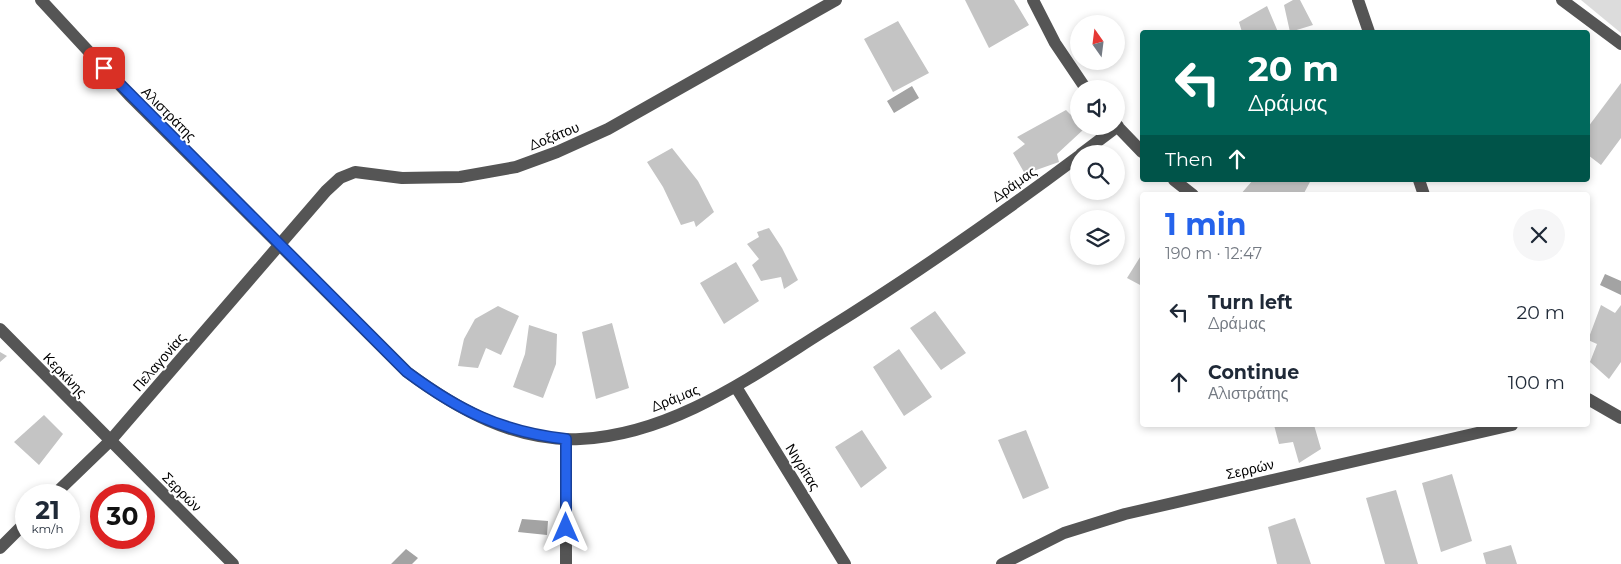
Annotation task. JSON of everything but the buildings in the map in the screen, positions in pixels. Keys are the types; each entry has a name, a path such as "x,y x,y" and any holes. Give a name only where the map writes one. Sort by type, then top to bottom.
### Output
{"street":[{"name":"Αλιστράτης","path":"41,0 136,102 281,244"},
{"name":"Δοξάτου","path":"281,244 326,192 347,174 362,173 402,178 445,179 485,174 516,167 557,152 608,129 836,0"},
{"path":"1033,0 1055,43 1080,80"},
{"path":"1358,0 1368,30"},
{"path":"1562,0 1621,44"},
{"path":"1125,134 1140,150"},
{"name":"Δράμας","path":"1093,145 1106,135"},
{"name":"Δράμας","path":"281,244 393,359 429,388 485,421 519,432 566,439 596,438 637,429 699,406 736,387 890,289 1070,162"},
{"path":"1177,182 1189,192"},
{"name":"Πελαγονίας","path":"65,484 110,441 281,244"},
{"name":"Κερκίνης","path":"0,329 110,441"},
{"name":"Νιγρίτας","path":"736,387 846,564"},
{"path":"1593,407 1621,418"},
{"name":"Σερρών","path":"1002,564 1064,533 1116,516 1460,431 1495,427"},
{"path":"566,439 566,564"},
{"name":"Σερρών","path":"110,441 233,564"},
{"path":"0,548 15,533"}],"shaded area":[{"path":"1581,0 1621,0 1621,33"},
{"path":"912,86 919,98 894,113 887,101"},
{"path":"1605,274 1621,281 1621,295 1600,285"},
{"path":"522,519 548,521 547,535 518,532"},
{"path":"406,549 418,558 412,564 391,564"}],"route":[{"path":"104,68 407,372 429,388 485,421 519,432 566,439 566,528"}]}
